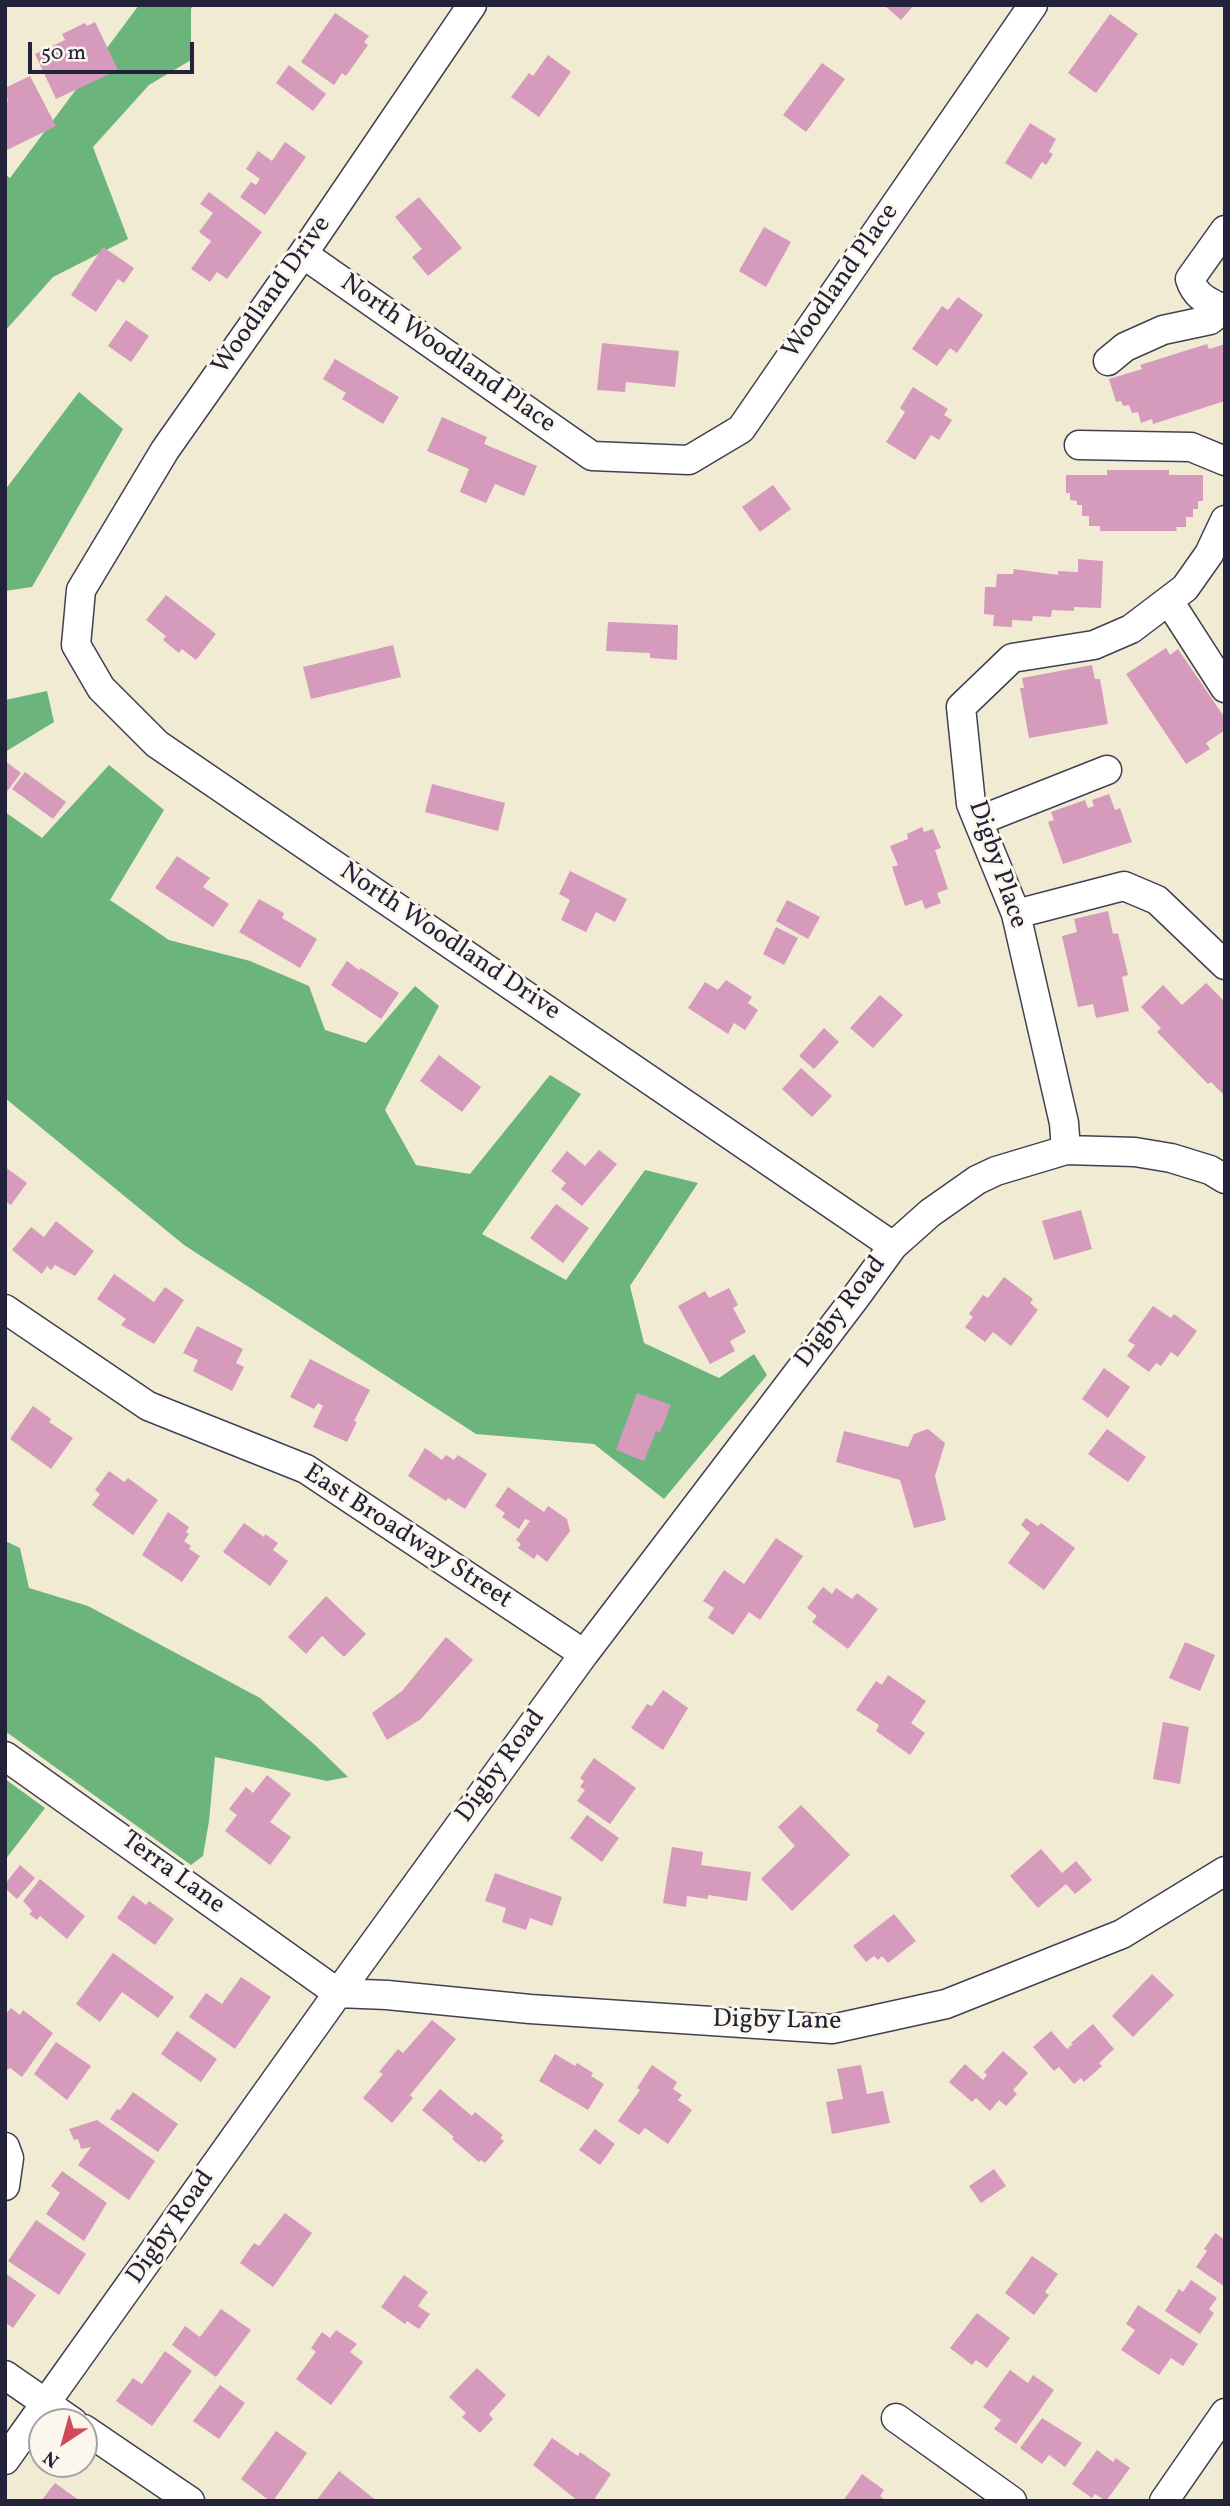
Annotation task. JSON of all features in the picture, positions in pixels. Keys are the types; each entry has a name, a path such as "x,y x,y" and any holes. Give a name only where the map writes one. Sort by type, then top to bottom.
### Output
{"street":[{"name":"Woodland Drive","path":"81,590 165,450 303,254 472,5"},
{"name":"Woodland Place","path":"592,456 689,460 741,429 1033,5"},
{"path":"1108,361 1125,347 1163,330 1210,320 1224,309 1194,291 1190,279 1225,230"},
{"name":"North Woodland Place","path":"303,254 592,456"},
{"path":"1079,445 1191,447 1225,461"},
{"name":"Digby Place","path":"1066,1150 1064,1123 1016,914 971,804 961,707 1012,657 1094,645 1132,629 1185,588 1209,554 1225,520"},
{"name":"North Woodland Drive","path":"81,590 76,646 101,688 157,744 893,1245"},
{"path":"1168,601 1225,688"},
{"path":"978,821 1107,770"},
{"path":"1016,914 1124,886 1157,900 1225,965"},
{"name":"Digby Road","path":"5,2460 584,1654 848,1309 893,1245 930,1213 977,1180 996,1171 1066,1150 1135,1152 1171,1158 1210,1170 1225,1179"},
{"name":"East Broadway Street","path":"5,1309 148,1406 306,1469 584,1654"},
{"name":"Terra Lane","path":"5,1756 338,1993"},
{"name":"Digby Lane","path":"338,1993 832,2029 946,2004 1122,1934 1225,1871"},
{"path":"5,2147 9,2158 5,2186"},
{"path":"5,2375 52,2408"},
{"path":"1164,2501 1225,2413"},
{"path":"895,2418 1012,2501"},
{"path":"98,2439 190,2501"}],"green space":[{"path":"139,5 194,5 191,9 191,60 149,85 93,147 128,239 53,277 5,331 5,174 10,178"},
{"path":"79,392 123,429 32,587 5,591 5,490"},
{"path":"47,691 54,722 5,752 5,700"},
{"path":"109,765 164,810 110,900 169,940 250,961 309,986 325,1030 366,1043 415,986 439,1006 385,1110 416,1165 470,1174 550,1075 581,1094 482,1234 566,1280 645,1170 698,1183 630,1286 644,1343 719,1378 754,1354 767,1375 664,1499 594,1444 476,1434 184,1245 5,1098 5,812 42,838"},
{"path":"5,1541 20,1548 29,1588 88,1606 260,1698 348,1777 327,1781 215,1757 203,1856 191,1865 5,1731"},
{"path":"5,1779 45,1808 5,1860"}],"building":[{"path":"884,5 914,5 901,20"},
{"path":"335,13 369,36 364,42 368,45 346,76 342,73 334,85 301,62"},
{"path":"1110,14 1138,34 1096,93 1068,73"},
{"path":"95,22 118,70 56,99 35,54 65,40 62,34 85,23 87,26"},
{"path":"548,55 571,72 539,117 511,97 529,73 533,76"},
{"path":"822,63 845,79 806,132 783,115"},
{"path":"289,65 326,94 313,111 276,83"},
{"path":"30,76 56,126 5,151 5,102 8,101 5,88"},
{"path":"1030,123 1056,139 1049,152 1053,154 1046,165 1042,162 1031,179 1005,163"},
{"path":"285,142 306,157 265,215 240,197 251,182 256,185 260,179 246,169 258,151 272,161"},
{"path":"209,192 262,232 227,279 217,272 210,282 191,269 211,241 199,232 213,213 200,204"},
{"path":"419,197 462,248 428,276 412,257 422,249 395,217"},
{"path":"764,227 791,242 766,287 739,271"},
{"path":"103,247 134,268 124,283 118,279 96,312 71,295"},
{"path":"958,297 983,315 957,353 950,348 937,366 912,349 942,306 948,310"},
{"path":"126,320 149,336 131,362 108,346"},
{"path":"602,343 679,351 675,387 626,382 625,392 597,390"},
{"path":"1207,344 1209,349 1225,344 1225,401 1153,424 1152,419 1141,423 1138,412 1132,413 1129,405 1123,406 1121,401 1116,402 1109,379 1142,369 1140,365"},
{"path":"335,359 399,397 383,424 342,399 346,393 323,379"},
{"path":"913,387 948,409 944,415 952,420 939,440 931,435 915,460 886,442 905,412 900,408"},
{"path":"442,417 487,437 484,444 537,466 524,496 495,484 486,503 460,492 469,469 427,451"},
{"path":"1107,470 1169,470 1169,475 1203,475 1203,501 1198,501 1198,509 1193,509 1193,517 1186,517 1186,527 1176,527 1177,531 1100,531 1100,526 1089,526 1089,516 1082,516 1082,505 1070,500 1070,493 1066,493 1066,475 1107,475"},
{"path":"773,485 791,509 760,532 742,507"},
{"path":"1078,559 1103,561 1101,608 1074,607 1074,611 1052,610 1051,617 1033,616 1032,621 1012,620 1012,627 993,626 994,615 984,614 985,587 996,587 997,574 1013,574 1014,569 1058,575 1058,571 1078,572"},
{"path":"166,595 216,634 196,660 182,649 179,653 163,640 166,636 146,620"},
{"path":"608,622 678,625 677,660 650,658 650,653 606,651"},
{"path":"393,645 401,677 311,699 303,667"},
{"path":"1166,648 1170,655 1178,649 1225,718 1225,730 1206,743 1210,749 1186,764 1126,674"},
{"path":"1092,665 1095,679 1100,679 1108,724 1029,738 1020,688 1024,688 1022,678"},
{"path":"5,761 21,773 5,794"},
{"path":"25,772 66,802 53,819 12,789"},
{"path":"432,784 505,803 498,831 425,812"},
{"path":"1109,794 1115,810 1120,808 1132,842 1063,864 1048,822 1054,820 1051,812 1085,800 1088,808 1094,806 1092,800"},
{"path":"922,827 924,832 933,829 941,848 935,850 948,889 937,893 941,903 925,909 922,900 905,906 892,867 898,865 890,846 908,839 907,834"},
{"path":"177,856 210,878 203,887 229,904 213,927 155,888"},
{"path":"570,871 627,899 615,922 596,912 586,932 561,920 570,900 559,894"},
{"path":"259,899 284,913 282,918 317,939 300,968 239,932"},
{"path":"787,900 820,917 808,939 776,921"},
{"path":"1108,911 1113,934 1118,933 1128,975 1122,977 1129,1011 1096,1018 1093,1004 1078,1007 1062,936 1077,932 1074,919"},
{"path":"776,927 798,938 784,965 763,954"},
{"path":"347,961 399,993 381,1019 331,985"},
{"path":"726,980 752,997 748,1003 758,1010 745,1030 734,1023 728,1034 688,1008 705,982 718,990"},
{"path":"1206,983 1225,1002 1225,1096 1211,1082 1208,1084 1157,1032 1161,1028 1141,1007 1163,985 1182,1005"},
{"path":"880,995 903,1015 873,1048 850,1028"},
{"path":"824,1028 839,1042 814,1069 799,1056"},
{"path":"439,1055 481,1087 462,1112 420,1081"},
{"path":"801,1068 832,1096 812,1117 782,1089"},
{"path":"599,1150 617,1164 582,1206 561,1189 566,1183 551,1171 567,1151 585,1166"},
{"path":"5,1167 27,1183 11,1205 5,1201"},
{"path":"556,1204 589,1228 563,1263 530,1238"},
{"path":"1081,1210 1092,1249 1054,1260 1042,1221"},
{"path":"56,1221 94,1251 75,1276 55,1265 51,1270 47,1266 42,1274 12,1250 31,1227 44,1237"},
{"path":"114,1274 154,1302 165,1287 184,1300 154,1344 121,1325 126,1319 97,1299"},
{"path":"1004,1277 1033,1299 1030,1303 1038,1310 1011,1346 993,1332 985,1342 965,1327 973,1317 969,1314 983,1295 988,1298"},
{"path":"729,1288 738,1305 733,1308 746,1332 730,1341 735,1351 710,1364 678,1306 705,1291 709,1298"},
{"path":"1153,1306 1171,1318 1174,1314 1197,1331 1178,1357 1171,1352 1161,1366 1156,1363 1149,1372 1127,1356 1135,1345 1128,1341"},
{"path":"197,1326 243,1349 236,1363 244,1367 232,1391 193,1371 198,1360 183,1353"},
{"path":"310,1359 370,1390 347,1442 313,1427 323,1406 318,1403 314,1409 290,1397"},
{"path":"1104,1368 1130,1387 1108,1418 1082,1399"},
{"path":"637,1393 671,1405 660,1433 656,1431 644,1461 616,1450"},
{"path":"33,1406 51,1419 49,1422 73,1438 51,1469 10,1439"},
{"path":"928,1429 945,1443 935,1476 946,1520 914,1528 900,1480 836,1462 844,1431 908,1447 914,1434"},
{"path":"1107,1429 1146,1457 1128,1482 1088,1454"},
{"path":"425,1448 442,1460 446,1455 454,1460 458,1455 487,1474 465,1509 448,1498 446,1501 408,1476"},
{"path":"109,1471 124,1482 128,1478 158,1500 133,1535 92,1505 100,1494 95,1490"},
{"path":"508,1487 544,1512 548,1506 567,1519 570,1531 547,1562 537,1554 534,1559 518,1548 521,1544 516,1540 530,1521 525,1519 519,1529 502,1517 505,1513 495,1506"},
{"path":"168,1512 189,1527 186,1532 189,1534 184,1541 191,1546 189,1549 200,1556 182,1582 142,1555"},
{"path":"1026,1518 1038,1526 1041,1523 1075,1548 1044,1590 1008,1563 1030,1533 1021,1525"},
{"path":"244,1523 278,1543 273,1550 288,1561 270,1586 223,1552"},
{"path":"776,1538 803,1556 760,1620 749,1612 733,1635 708,1618 714,1608 703,1601 724,1570 744,1584"},
{"path":"823,1587 832,1594 836,1588 852,1599 857,1593 878,1609 848,1649 812,1622 817,1616 807,1608"},
{"path":"326,1596 366,1634 344,1657 322,1636 306,1654 288,1637"},
{"path":"446,1637 473,1660 421,1719 387,1740 372,1713 402,1691"},
{"path":"1185,1642 1215,1655 1200,1691 1169,1678"},
{"path":"888,1675 926,1701 911,1723 925,1733 910,1755 876,1731 879,1725 856,1710 876,1681 882,1685"},
{"path":"663,1690 688,1708 663,1750 631,1728 647,1704 652,1706"},
{"path":"1163,1722 1189,1727 1180,1784 1153,1779"},
{"path":"594,1758 636,1788 610,1824 577,1801 585,1790 580,1787 584,1781 580,1778"},
{"path":"267,1775 291,1794 270,1822 291,1837 270,1865 225,1831 237,1815 229,1809 246,1787 253,1793"},
{"path":"801,1805 850,1855 792,1911 761,1879 795,1846 778,1827"},
{"path":"587,1815 619,1838 602,1862 570,1838"},
{"path":"672,1847 703,1852 701,1865 751,1872 747,1901 708,1895 708,1899 687,1896 686,1907 663,1903"},
{"path":"1041,1849 1062,1873 1076,1861 1092,1880 1075,1894 1066,1884 1038,1908 1010,1876"},
{"path":"20,1865 35,1878 17,1899 5,1888 5,1884"},
{"path":"495,1873 562,1897 552,1926 530,1918 526,1930 502,1922 506,1908 485,1901"},
{"path":"40,1879 85,1916 67,1939 40,1916 37,1920 29,1914 32,1911 23,1901"},
{"path":"133,1895 146,1905 149,1901 174,1919 155,1945 117,1918"},
{"path":"894,1914 916,1941 888,1963 882,1956 878,1960 874,1956 866,1962 853,1946"},
{"path":"113,1953 174,1997 158,2018 122,1992 100,2022 76,2004"},
{"path":"1152,1974 1174,1995 1133,2037 1112,2016"},
{"path":"241,1977 271,1997 235,2049 189,2017 206,1993 222,2004"},
{"path":"11,2008 20,2015 23,2010 53,2033 22,2077 10,2068 5,2071 5,2015"},
{"path":"432,2020 456,2039 410,2095 413,2098 392,2123 363,2098 383,2074 379,2072 398,2049 403,2053"},
{"path":"1093,2024 1114,2049 1099,2063 1102,2066 1084,2082 1081,2078 1074,2084 1059,2067 1054,2071 1033,2047 1051,2031 1067,2049"},
{"path":"177,2031 217,2059 201,2082 161,2054"},
{"path":"56,2042 91,2066 67,2100 34,2074"},
{"path":"1003,2051 1028,2073 1013,2090 1017,2094 1006,2106 999,2100 990,2111 976,2098 972,2102 949,2082 965,2064 983,2080 987,2075 984,2072"},
{"path":"555,2054 575,2066 577,2063 604,2084 588,2110 539,2081"},
{"path":"652,2065 677,2082 673,2089 682,2095 678,2100 692,2110 668,2144 645,2128 639,2135 618,2121 640,2090 637,2088"},
{"path":"861,2065 867,2094 883,2091 890,2123 832,2134 826,2102 843,2099 837,2069"},
{"path":"440,2089 472,2116 475,2112 503,2135 500,2138 504,2141 485,2163 481,2160 479,2162 422,2110"},
{"path":"133,2092 178,2124 158,2152 110,2119"},
{"path":"97,2120 155,2161 129,2200 78,2165 91,2147 81,2149 78,2139 74,2140 69,2129"},
{"path":"595,2129 615,2144 600,2165 579,2150"},
{"path":"994,2169 1006,2186 981,2203 969,2186"},
{"path":"62,2171 107,2203 84,2241 46,2214 60,2193 51,2186"},
{"path":"285,2213 312,2233 273,2287 240,2263 254,2243 259,2246"},
{"path":"36,2220 86,2254 59,2295 8,2261"},
{"path":"1215,2233 1225,2240 1225,2287 1196,2267"},
{"path":"1032,2256 1058,2274 1045,2292 1049,2295 1034,2315 1005,2293"},
{"path":"5,2273 36,2295 13,2328 5,2322"},
{"path":"404,2275 428,2292 418,2306 430,2314 419,2329 407,2321 405,2324 381,2307"},
{"path":"1191,2280 1217,2298 1209,2309 1214,2313 1200,2334 1165,2311 1179,2289 1183,2292"},
{"path":"1138,2305 1198,2344 1183,2366 1171,2358 1159,2375 1121,2350 1135,2330 1126,2324"},
{"path":"221,2309 251,2330 216,2377 172,2345 185,2326 200,2337"},
{"path":"977,2313 1010,2338 987,2368 976,2360 972,2365 950,2348"},
{"path":"336,2330 357,2344 350,2352 363,2362 331,2405 296,2379 316,2352 311,2348 322,2332 330,2338"},
{"path":"165,2351 192,2371 152,2426 116,2401 133,2378 142,2384"},
{"path":"477,2368 506,2395 489,2414 493,2419 480,2433 462,2417 466,2413 449,2397"},
{"path":"1010,2370 1028,2383 1033,2375 1054,2390 1016,2444 994,2429 1001,2420 983,2407"},
{"path":"220,2385 245,2403 219,2439 193,2421"},
{"path":"1042,2418 1082,2443 1065,2467 1049,2455 1042,2464 1020,2448"},
{"path":"276,2431 307,2453 273,2501 270,2501 241,2479"},
{"path":"552,2438 578,2456 580,2452 611,2474 593,2501 578,2501 533,2465"},
{"path":"1097,2450 1113,2462 1116,2458 1130,2468 1106,2501 1095,2494 1092,2498 1072,2484"},
{"path":"339,2471 377,2501 316,2501"},
{"path":"862,2474 884,2490 880,2496 886,2501 843,2501"},
{"path":"55,2483 80,2501 41,2501"}]}
